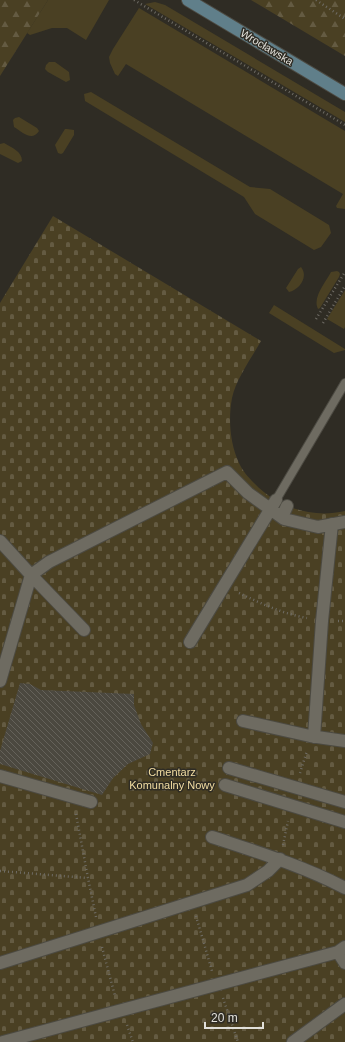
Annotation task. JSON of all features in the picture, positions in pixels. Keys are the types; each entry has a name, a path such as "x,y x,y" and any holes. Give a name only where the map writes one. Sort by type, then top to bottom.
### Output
{"main road":[{"name":"Wrocławska","path":"188,0 345,94"}],"street":[{"path":"0,681 31,575 49,562 227,472 248,493 278,505 284,519 318,527 345,522"},
{"path":"190,642 223,586 278,505"},
{"path":"314,737 322,621 332,524"},
{"path":"0,541 84,630"},
{"path":"243,721 314,737 345,741"},
{"path":"229,768 345,802"},
{"path":"0,776 91,802"},
{"path":"225,785 345,822"},
{"path":"212,837 280,859 345,888"},
{"path":"0,962 247,885 268,871 280,859"},
{"path":"3,1042 342,950 345,963"},
{"path":"293,1042 345,1004"}],"lane":[{"path":"278,505 345,383"}],"path":[{"path":"134,0 345,125"},
{"path":"316,0 345,19"},
{"path":"316,319 345,272"},
{"path":"323,323 345,286"},
{"path":"223,586 262,604 295,616 322,621 345,621"},
{"path":"73,798 99,932"},
{"path":"0,871 88,878"},
{"path":"197,920 212,970"},
{"path":"102,949 115,997"},
{"path":"225,1004 238,1042"},
{"path":"127,1024 133,1042"}],"green space":[{"path":"0,0 48,0 0,76"},
{"path":"48,0 109,0 86,40 67,28 52,28 30,35 27,33"},
{"path":"251,0 345,0 345,56"},
{"path":"155,2 165,5 345,112 345,122 145,4"},
{"path":"139,8 345,131 345,209 337,208 336,206 343,194 126,64 118,76 115,74 109,57"},
{"path":"49,62 55,62 69,72 70,80 66,82 48,72 45,69"},
{"path":"91,92 250,187 270,189 329,225 331,233 321,247 314,250 255,214 244,197 85,101 84,94"},
{"path":"19,117 37,128 39,131 33,136 30,136 14,127 13,120"},
{"path":"65,129 74,130 74,135 61,154 58,153 55,145"},
{"path":"4,143 18,152 22,158 22,161 18,163 0,154 0,144"},
{"name":"Cmentarz Komunalny Nowy","path":"53,216 261,341 241,376 232,398 230,414 232,440 240,466 263,491 284,505 308,512 333,513 345,511 345,1042 0,1042 0,303"},
{"path":"301,267 304,275 302,282 296,289 289,292 286,288 298,269"},
{"path":"337,271 340,274 339,277 318,309 317,300 320,290 331,272"},
{"path":"345,290 345,327 344,329 327,319"},
{"path":"274,305 345,350 334,353 269,313"}],"building":[{"path":"20,683 30,684 41,690 134,694 134,705 141,724 153,743 150,754 128,764 113,778 102,795 0,764 0,751"}]}
